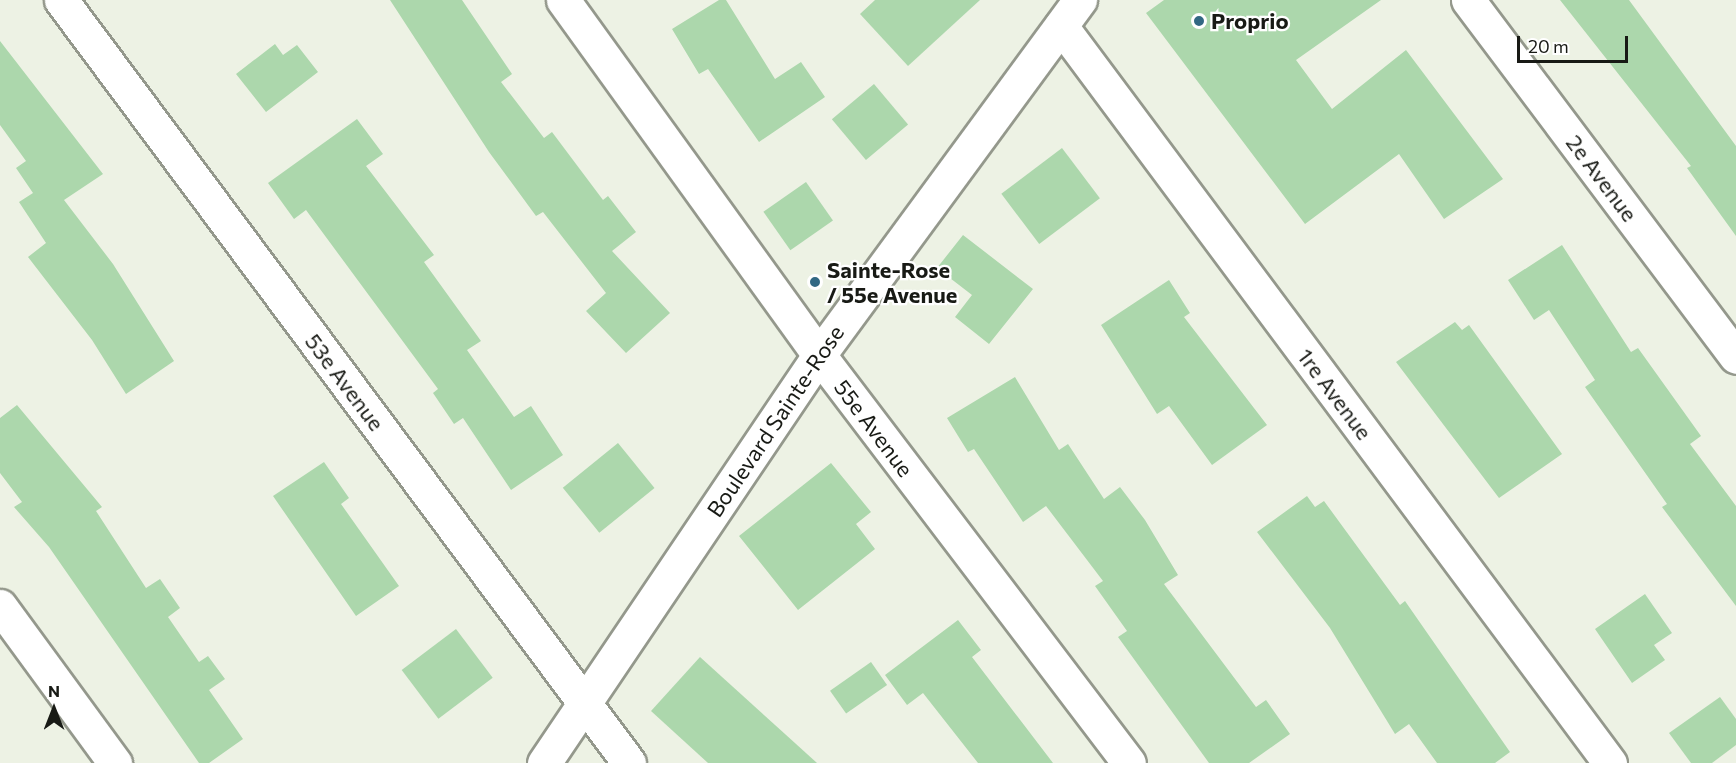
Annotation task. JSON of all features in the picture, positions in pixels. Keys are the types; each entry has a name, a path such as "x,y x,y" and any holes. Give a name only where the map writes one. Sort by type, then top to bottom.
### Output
{"street":[{"name":"53e Avenue","path":"61,0 629,763"},
{"name":"55e Avenue","path":"563,0 819,355 1129,763"},
{"name":"Boulevard Sainte-Rose","path":"544,763 819,355 1080,0"},
{"name":"2e Avenue","path":"1468,0 1736,357"},
{"name":"1re Avenue","path":"1061,26 1610,763"},
{"path":"0,606 115,763"}],"building":[{"path":"390,0 462,0 512,74 501,82 544,138 552,132 603,200 608,196 636,232 612,251 670,313 626,353 586,311 606,293 543,212 536,216 489,152"},
{"path":"719,0 726,0 775,79 801,62 825,97 759,142 708,69 699,74 672,29"},
{"path":"875,0 980,0 908,66 860,14"},
{"path":"1164,0 1381,0 1296,60 1332,109 1406,50 1503,179 1444,219 1399,154 1305,224 1146,13"},
{"path":"1560,0 1629,0 1736,146 1736,236 1687,168 1691,166"},
{"path":"0,41 103,174 64,200 113,264 174,361 126,394 92,340 28,257 46,243 19,202 33,193 16,168 26,161 0,125"},
{"path":"275,44 283,55 297,45 318,72 266,112 236,74"},
{"path":"874,84 908,125 866,160 832,119"},
{"path":"357,119 383,154 366,166 434,255 424,262 481,341 467,350 514,417 531,406 563,455 511,490 463,418 454,424 433,393 438,389 306,210 294,219 268,183"},
{"path":"1062,148 1100,198 1039,244 1001,194"},
{"path":"806,182 833,221 790,250 763,212"},
{"path":"963,235 1033,289 989,344 955,317 972,295 937,268"},
{"path":"1562,245 1631,352 1638,348 1701,436 1690,444 1736,506 1736,606 1662,507 1667,504 1585,387 1595,380 1549,310 1534,320 1508,280"},
{"path":"1169,280 1190,313 1184,317 1267,425 1212,465 1169,406 1157,414 1101,325"},
{"path":"1455,322 1462,330 1469,325 1562,454 1499,498 1396,362"},
{"path":"1015,377 1059,450 1068,444 1104,499 1120,487 1145,520 1178,575 1164,584 1256,707 1266,700 1290,734 1249,763 1209,763 1118,637 1127,631 1095,586 1103,581 1046,506 1023,522 974,449 968,452 947,418"},
{"path":"17,405 102,507 96,511 146,588 160,579 180,608 168,617 199,662 208,656 225,679 209,690 243,739 209,763 199,763 49,547 14,507 22,502 0,473 0,418"},
{"path":"618,443 655,488 599,533 563,488"},
{"path":"324,462 349,498 341,504 399,586 356,616 273,496"},
{"path":"831,463 871,512 856,524 875,549 798,610 739,536"},
{"path":"1307,496 1315,507 1324,501 1400,605 1405,601 1510,752 1495,763 1437,763 1409,724 1395,734 1330,628 1257,532"},
{"path":"1645,594 1672,633 1654,645 1665,660 1632,683 1595,629"},
{"path":"958,620 981,650 972,657 1053,763 978,763 923,693 907,705 885,675"},
{"path":"456,629 493,678 438,719 402,670"},
{"path":"700,657 817,763 708,763 651,711"},
{"path":"871,662 887,685 846,714 830,691"},
{"path":"1720,697 1736,719 1736,745 1712,763 1691,763 1669,733"}],"place":[{"name":"Proprio","path":"1199,21"},
{"name":"Sainte-Rose / 55e Avenue","path":"815,282"}]}
